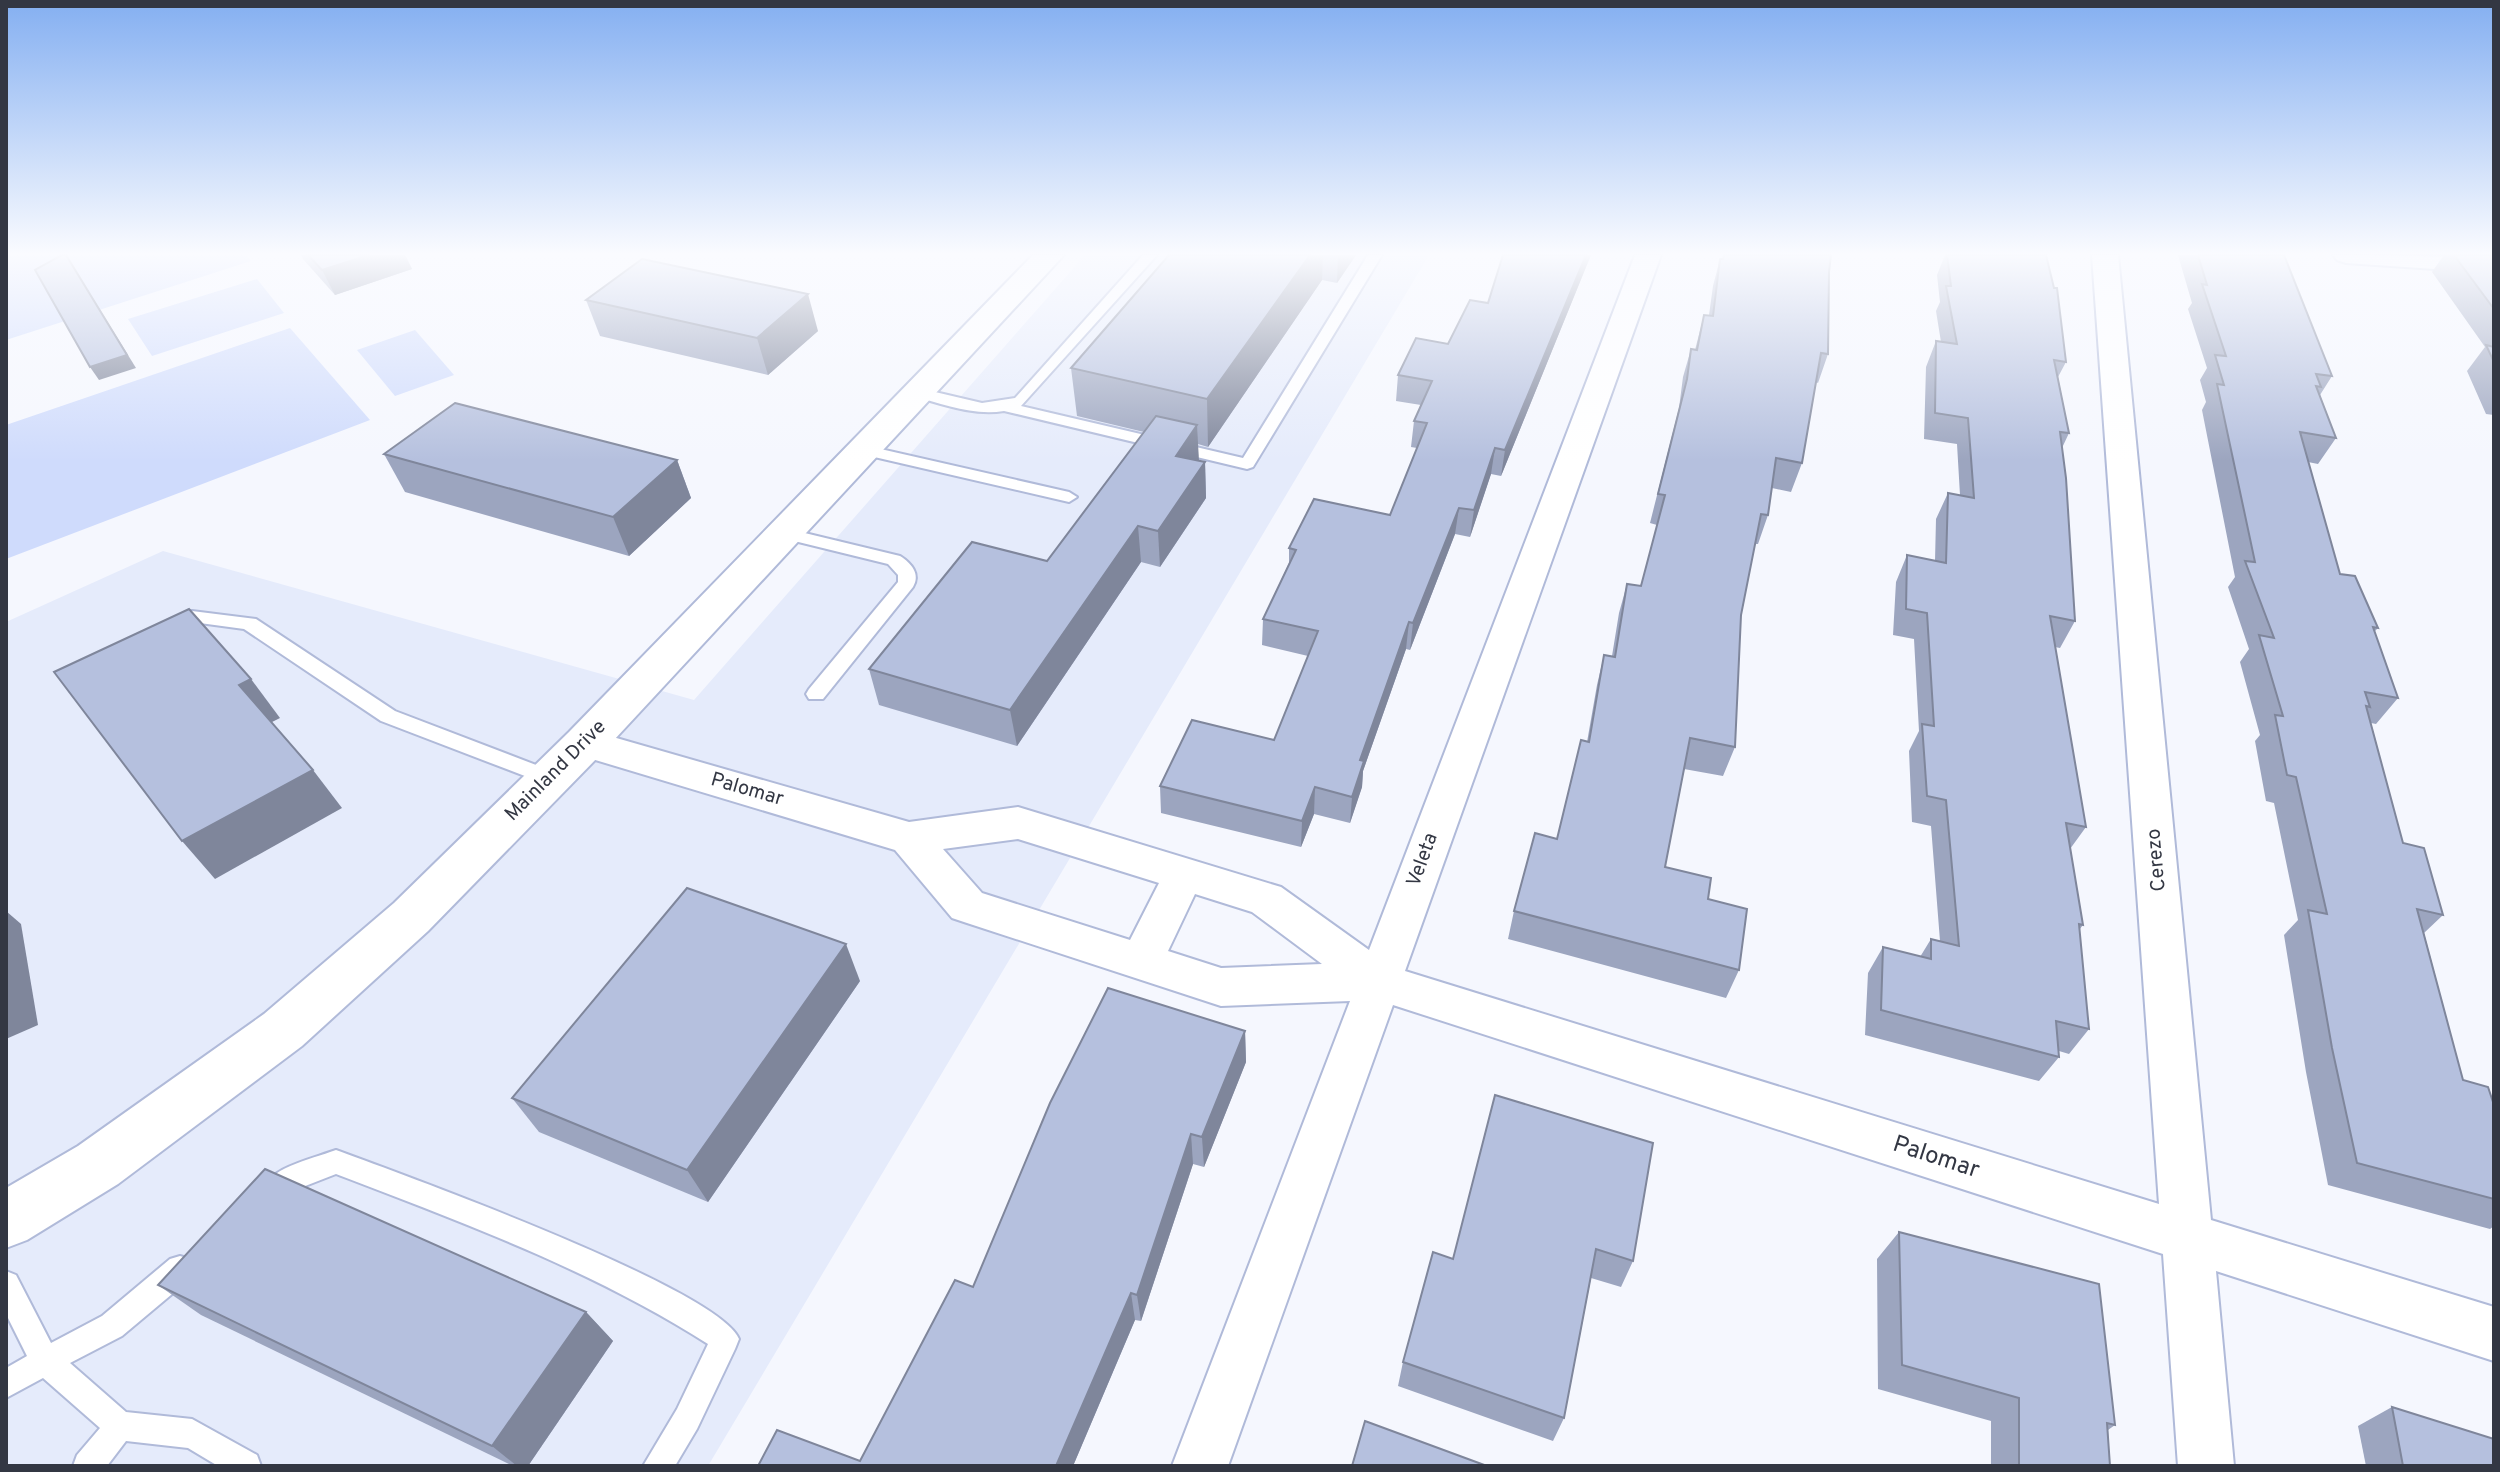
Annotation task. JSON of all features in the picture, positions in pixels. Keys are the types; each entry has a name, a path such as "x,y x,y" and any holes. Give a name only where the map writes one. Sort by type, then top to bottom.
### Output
{"main road":[{"name":"Mainland Drive","path":"6,1220 98,1165 283,1030 411,917 585,743 982,324"}],"street":[{"name":"Veleta","path":"1200,1466 1622,324"},
{"name":"Cerezo","path":"2111,324 2206,1466"},
{"name":"Palomar","path":"585,743 909,838 1018,823 1184,873 1266,899 1378,981 2494,1334"},
{"name":"Palomar","path":"909,838 967,906 1221,987 1378,981"},
{"path":"1141,962 1184,873"}],"lane":[{"path":"918,393 987,410 1007,407 1020,401 1089,324"},
{"path":"1007,407 1247,464 1333,324"},
{"path":"863,450 1069,497"},
{"path":"784,533 894,560 903,565 908,573 907,583 816,694"},
{"path":"192,617 249,623 388,716 550,778"},
{"path":"251,1210 286,1181 336,1162 619,1277 684,1311 725,1339 687,1419 658,1466"},
{"path":"6,1384 112,1326 205,1249"},
{"path":"6,1285 45,1361 120,1426 192,1434 246,1466"},
{"path":"88,1466 120,1426"}],"shaded area":[{"path":"6,324 57,324 6,340"},
{"path":"131,324 251,324 152,356"},
{"path":"1025,324 1388,324 708,1466 6,1466 6,622 163,551 694,700"},
{"path":"290,328 370,420 6,559 6,425"},
{"path":"415,330 454,375 395,396 357,350"}],"building":[{"path":"65,324 108,324 127,355 90,367"},
{"path":"693,324 774,324 757,338"},
{"path":"1109,324 1261,324 1207,399 1071,368"},
{"path":"1458,324 1557,324 1505,450 1495,448 1474,510 1459,508 1413,623 1409,622 1360,760 1364,761 1352,797 1315,787 1302,821 1160,786 1192,720 1274,740 1318,631 1263,619 1296,550 1289,548 1314,499 1390,515 1427,423 1414,421 1432,381 1398,375 1416,338 1448,344"},
{"path":"1702,324 1828,324 1828,354 1821,353 1802,463 1776,458 1768,515 1761,514 1741,615 1735,747 1690,738 1665,867 1711,878 1708,899 1747,909 1739,970 1514,911 1535,833 1557,839 1581,740 1589,742 1604,655 1615,657 1627,584 1641,586 1665,495 1658,494 1687,379 1691,349 1697,350"},
{"path":"1953,324 2061,324 2066,362 2054,360 2069,433 2060,432 2075,621 2050,616 2086,827 2066,823 2083,925 2079,924 2089,1029 2056,1021 2059,1057 1881,1010 1883,947 1931,959 1931,939 1959,946 1946,800 1927,796 1922,724 1934,726 1927,613 1906,609 1907,555 1946,563 1948,493 1974,498 1968,418 1935,413 1936,341 1957,344"},
{"path":"2215,324 2311,324 2332,376 2316,374 2321,387 2316,386 2336,438 2300,432 2340,574 2355,576 2378,628 2373,627 2398,698 2365,692 2370,707 2366,706 2403,843 2424,848 2443,915 2417,909 2463,1080 2488,1087 2494,1105 2494,1199 2357,1163 2332,1048 2308,910 2327,914 2296,777 2287,775 2275,715 2283,716 2259,635 2274,638 2245,561 2255,562 2217,384 2224,385 2215,355 2226,356"},
{"path":"2486,345 2494,347 2494,362"},
{"path":"455,403 677,460 613,517 384,454"},
{"path":"1156,416 1197,425 1176,456 1205,462 1158,531 1138,526 1010,710 869,669 972,542 1047,561"},
{"path":"189,609 251,679 239,685 313,770 182,841 54,672"},
{"path":"687,888 846,944 687,1170 512,1098"},
{"path":"1108,988 1245,1031 1202,1137 1191,1134 1137,1295 1131,1293 1056,1466 758,1466 777,1430 860,1461 955,1280 973,1287 1050,1103"},
{"path":"1495,1095 1653,1143 1633,1261 1596,1249 1564,1418 1403,1362 1433,1252 1453,1259"},
{"path":"265,1169 586,1312 492,1446 158,1285"},
{"path":"1899,1232 2099,1284 2115,1425 2107,1423 2110,1466 2019,1466 2019,1398 1902,1365"},
{"path":"2392,1407 2494,1439 2494,1466 2403,1466"},
{"path":"1365,1421 1487,1466 1352,1466"}]}
